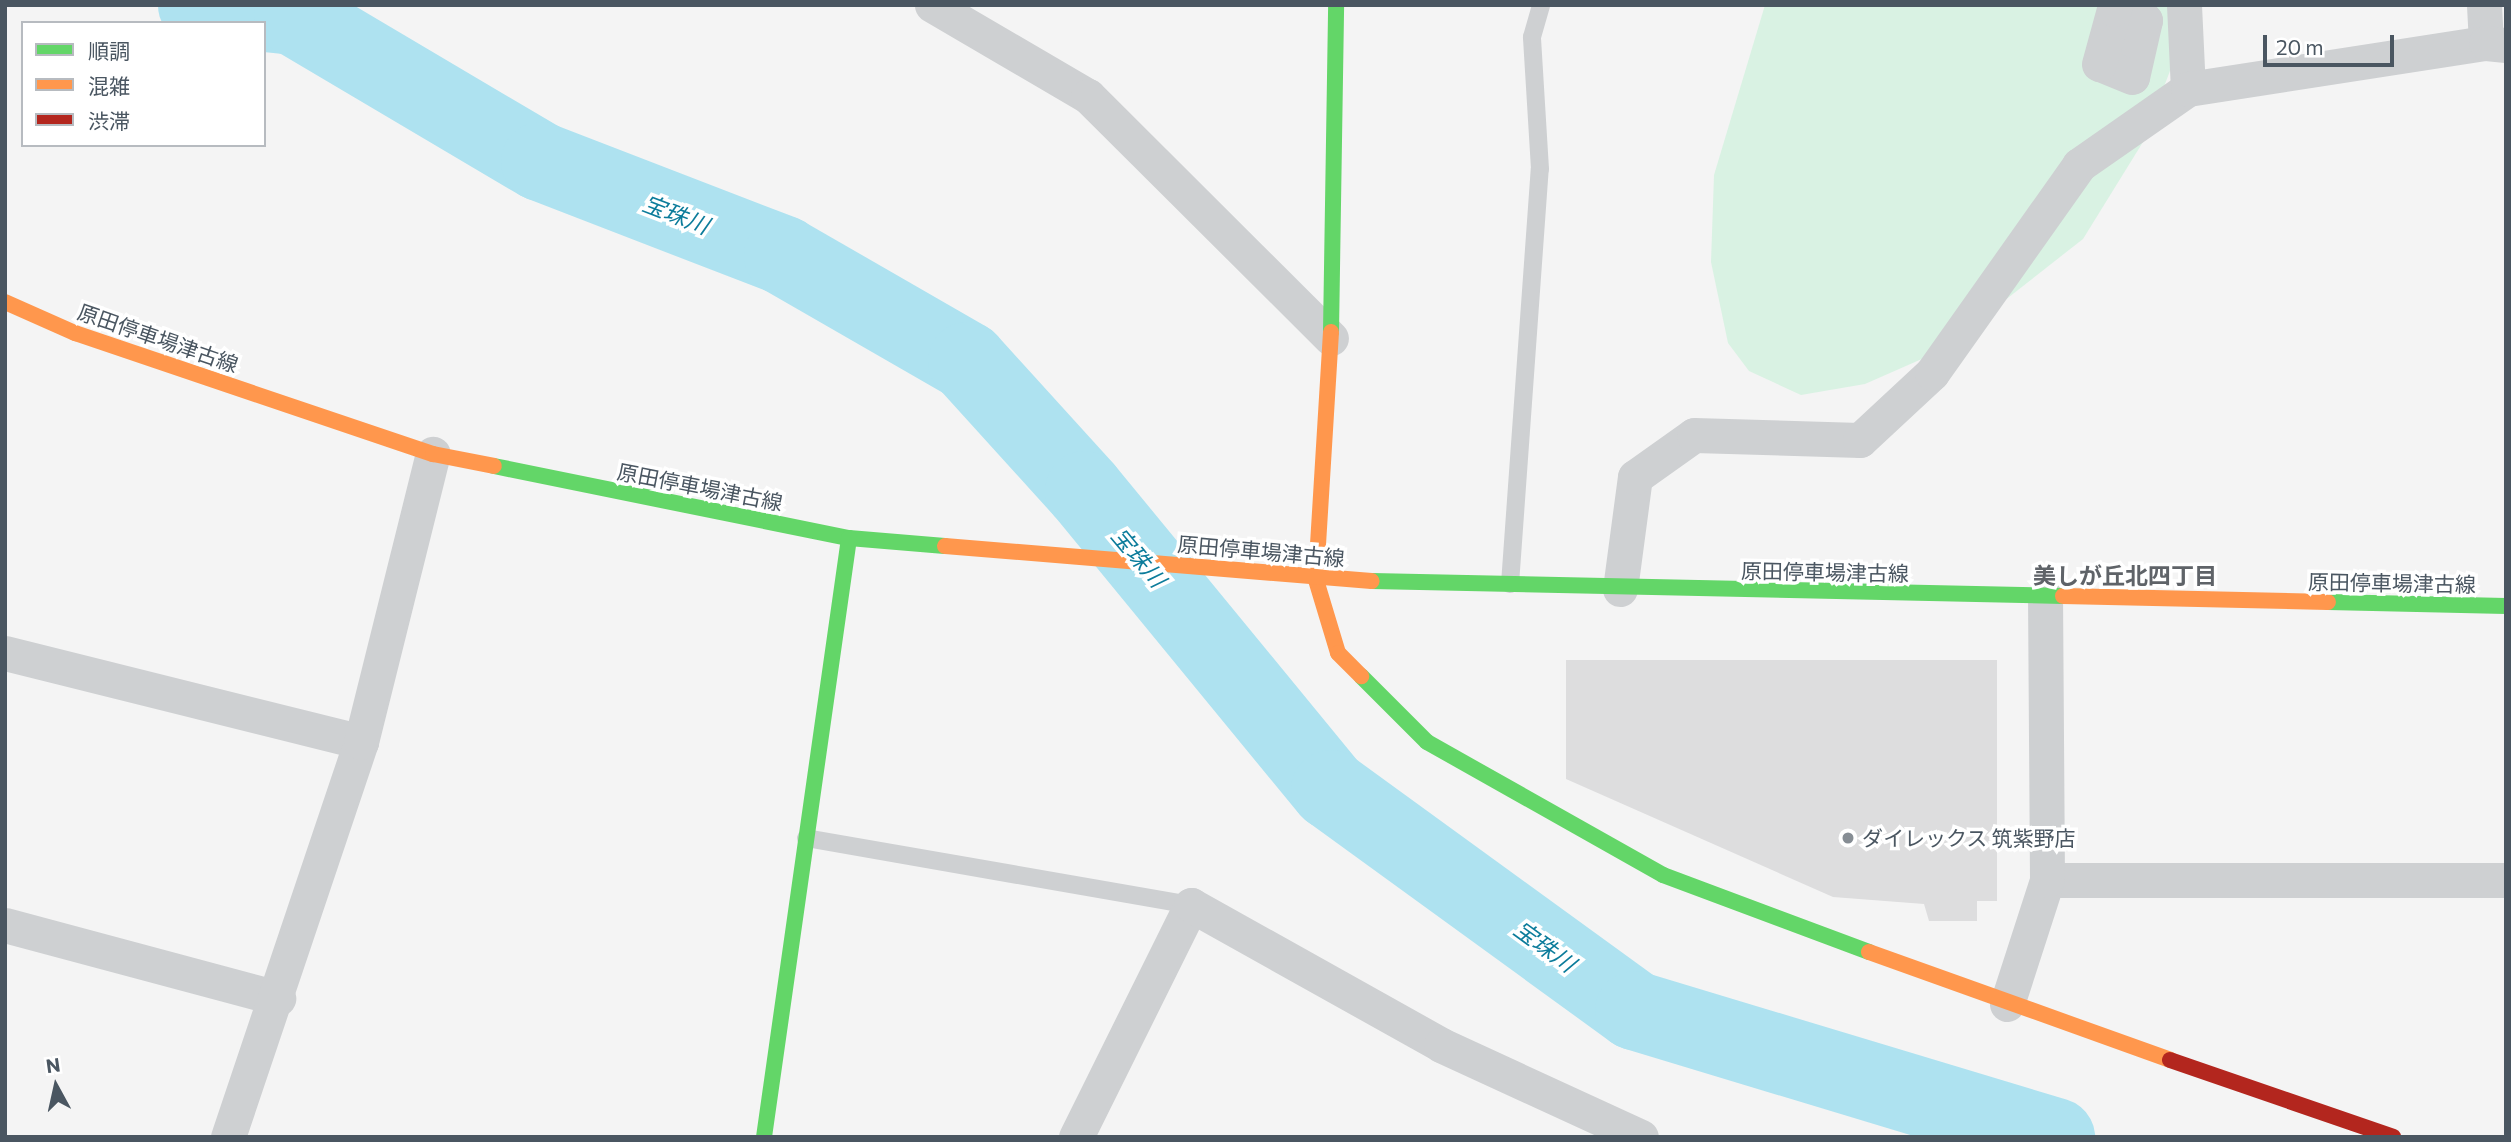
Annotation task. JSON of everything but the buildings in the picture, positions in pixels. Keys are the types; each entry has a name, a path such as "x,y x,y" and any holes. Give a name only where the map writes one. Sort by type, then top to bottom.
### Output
{"main road":[{"path":"1336,5 1331,338 1316,580 1338,653 1427,741 1663,875 2007,1004 2393,1137"},
{"name":"原田停車場津古線","path":"5,302 75,333 433,454 849,538 1274,572 1316,580 1620,589 2506,606"},
{"path":"764,1137 849,538"}],"street":[{"path":"932,5 1088,96 1331,338"},
{"path":"2184,5 2188,89"},
{"path":"1620,589 1635,477 1693,435 1860,440 1932,373 2080,165 2188,89 2496,44 2484,5"},
{"path":"228,1137 278,998 361,742 433,454"},
{"path":"2007,1004 2047,880 2045,597"},
{"path":"5,653 361,742"},
{"path":"2047,880 2506,880"},
{"path":"1085,1133 1191,905 1441,1045 1641,1137"},
{"path":"5,925 278,998"}],"lane":[{"path":"1510,584 1540,169 1532,37 1541,5"},
{"path":"806,838 1191,905"}],"green space":[{"path":"1765,5 2195,5 2143,142 2083,239 1940,351 1865,384 1801,395 1749,371 1728,343 1711,262 1714,175"}],"waterway":[{"name":"宝珠川","path":"197,5 293,15 540,161 783,255 967,361 1084,490 1330,789 1634,1010 2055,1137"}],"traffic: fast":[{"path":"1331,332 1336,5"},
{"path":"494,466 849,538 945,546"},
{"path":"764,1137 849,538"},
{"path":"1372,581 2063,596"},
{"path":"2328,602 2506,606"},
{"path":"1361,676 1427,742 1663,875 1869,952"}],"traffic: slow":[{"path":"5,302 75,333 433,454 494,466"},
{"path":"1331,332 1316,580 1338,653 1361,676"},
{"path":"945,546 1372,581"},
{"path":"2063,596 2328,602"},
{"path":"1869,952 2170,1060"}],"traffic: jam":[{"path":"2170,1060 2393,1137"}],"place":[{"name":"ダイレックス 筑紫野店","path":"1848,838"}],"district":[{"name":"美しが丘北四丁目","path":"2125,575"}]}
